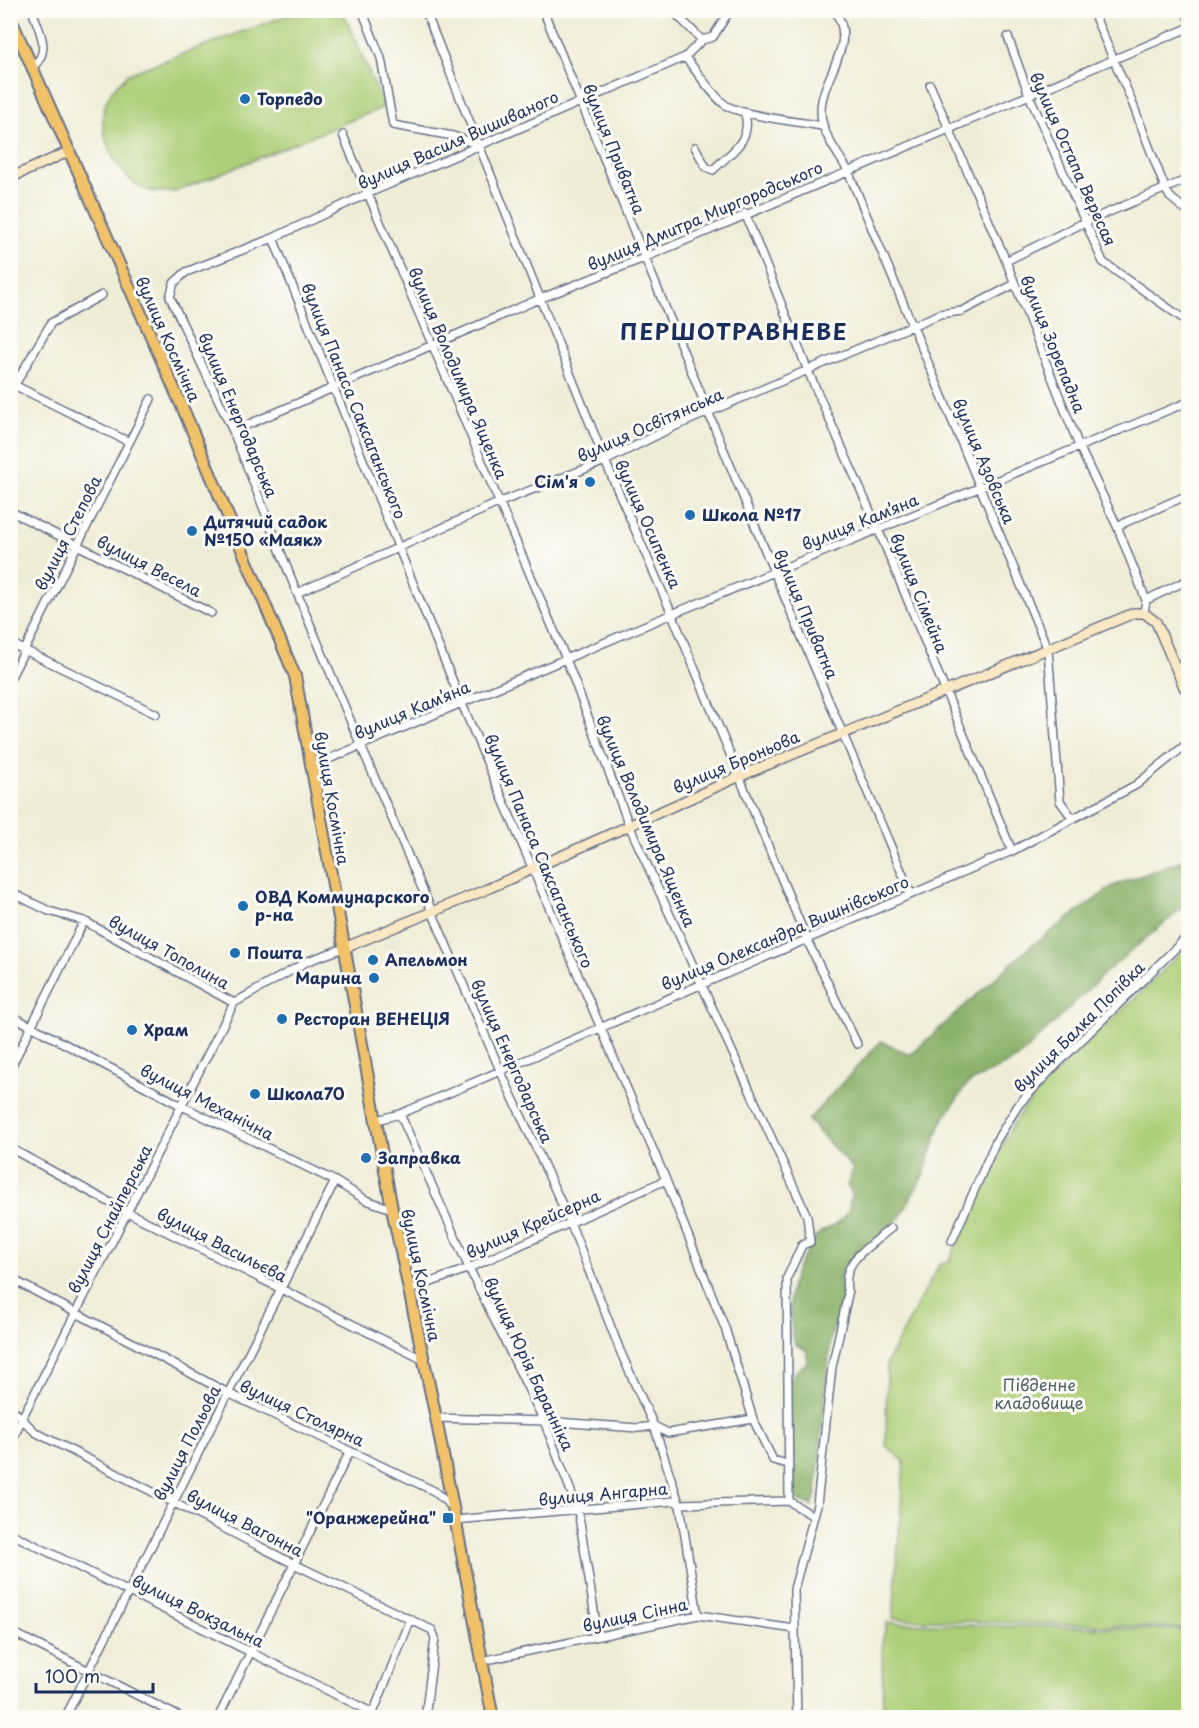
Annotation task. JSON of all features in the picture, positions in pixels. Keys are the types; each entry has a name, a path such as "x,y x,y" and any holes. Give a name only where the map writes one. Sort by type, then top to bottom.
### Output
{"main road":[{"name":"вулиця Космічна","path":"10,17 290,660 299,695 310,767 392,1209 436,1418 493,1718"}],"street":[{"path":"32,10 45,47 42,59 33,67"},
{"path":"362,10 381,58 393,125 453,136 479,146"},
{"name":"вулиця Осипенка","path":"425,10 605,461 672,614 807,940 857,1044"},
{"name":"вулиця Приватна","path":"543,10 708,414 911,894"},
{"path":"672,10 702,40"},
{"path":"730,10 718,32 713,37 702,40 685,57 725,105 745,114 758,114 822,126 820,110 845,32 834,10"},
{"path":"1092,10 1112,62 1130,97 1165,188 1170,197 1188,212"},
{"path":"1186,10 1188,16"},
{"name":"вулиця Дмитра Миргородського","path":"233,432 539,299 644,258 745,213 1112,62 1188,28"},
{"name":"вулиця Остапа Вересая","path":"1008,37 1029,95 1103,262 1188,322"},
{"name":"вулиця Василя Вишиваного","path":"170,297 174,283 186,272 273,238 369,193 685,57"},
{"name":"вулиця Зорепадна","path":"930,85 1006,261 1079,446 1117,526 1146,600"},
{"path":"696,147 706,167 713,170 747,135 745,114"},
{"name":"вулиця Азовська","path":"822,126 848,171 1048,650 1060,801 1073,819"},
{"name":"вулиця Володимира Ященка","path":"343,135 566,659 629,825 807,1216 810,1242 802,1245 787,1278 789,1501"},
{"path":"10,178 70,151"},
{"path":"1006,261 1085,222 1188,179"},
{"name":"вулиця Сімейна","path":"745,213 808,370 878,529 1012,851"},
{"name":"вулиця Панаса Саксаганського","path":"273,238 462,704 666,1180 725,1328 753,1419 773,1460 787,1464"},
{"name":"вулиця Освітянська","path":"297,593 498,503 605,461 940,314 962,311 1015,284"},
{"path":"102,295 51,323 12,387 129,442"},
{"name":"вулиця Енергодарська","path":"170,297 233,432 361,746 500,1070 570,1222 621,1353 654,1426 679,1504 698,1615"},
{"name":"вулиця Степова","path":"10,679 151,399"},
{"name":"вулиця Кам’яна","path":"310,767 672,614 1188,402"},
{"path":"1117,526 1188,495"},
{"name":"вулиця Весела","path":"10,512 211,613"},
{"path":"1188,580 1146,600 1144,613 1156,622 1188,692"},
{"name":"вулиця Броньова","path":"344,948 432,913 738,777 1134,613 1144,613"},
{"path":"10,643 156,714"},
{"name":"вулиця Олександра Вишнівського","path":"377,1120 400,1114 1012,851 1136,785 1188,743"},
{"name":"вулиця Тополина","path":"10,892 49,912 84,921 234,1003 308,961 344,948"},
{"path":"10,1069 84,921"},
{"name":"вулиця Балка Попівка","path":"952,1241 963,1210 996,1141 1019,1104 1048,1072 1188,936"},
{"name":"вулиця Снайперська","path":"10,1447 19,1430 22,1418 129,1213 234,1003"},
{"name":"вулиця Механічна","path":"10,1015 32,1024 182,1106 334,1181 366,1200 392,1209"},
{"name":"вулиця Юрія Баранніка","path":"400,1114 469,1268 544,1421 578,1510 598,1636"},
{"name":"вулиця Васильєва","path":"10,1148 129,1213 280,1289 373,1332 424,1360"},
{"name":"вулиця Крейсерна","path":"410,1290 469,1268 666,1180"},
{"name":"вулиця Польова","path":"64,1718 334,1181"},
{"path":"797,1718 794,1589 821,1477 832,1367 848,1294 845,1282 846,1270 854,1259 891,1228"},
{"name":"вулиця Столярна","path":"10,1278 228,1393 434,1491 453,1507"},
{"name":"вулиця Вагонна","path":"10,1407 35,1432 435,1633 425,1718"},
{"path":"436,1418 544,1421 602,1427 654,1426 668,1433 753,1419"},
{"path":"10,1426 19,1430"},
{"path":"218,1718 350,1450"},
{"name":"вулиця Ангарна","path":"454,1520 675,1501 679,1504 789,1501"},
{"path":"789,1501 813,1516"},
{"name":"вулиця Вокзальна","path":"10,1533 372,1715"},
{"name":"вулиця Сінна","path":"482,1660 698,1615 795,1629"},
{"path":"372,1715 411,1619"},
{"path":"10,1631 182,1718"}],"green space":[{"name":"Торпедо","path":"301,10 343,11 384,107 175,192 147,190 124,173 108,147 103,118 112,91 128,74"},
{"path":"1188,858 1188,897 1181,909 1107,971 1018,1058 967,1084 941,1123 924,1174 900,1217 848,1261 840,1276 844,1299 831,1337 816,1494 812,1506 797,1499 791,1462 790,1377 807,1362 807,1351 795,1344 790,1317 790,1292 797,1269 815,1237 841,1220 848,1211 852,1193 847,1186 853,1169 808,1120 881,1041 910,1055 1032,945 1113,886"},
{"name":"Південне кладовище","path":"1188,944 1188,1628 893,1619 904,1461 886,1446 887,1362 939,1265 949,1262 1009,1132 1020,1114 1045,1084"},
{"path":"887,1623 1188,1630 1188,1717 883,1717 882,1642"}],"place":[{"name":"Торпедо","path":"245,99"},
{"name":"Сім'я","path":"590,482"},
{"name":"Школа №17","path":"690,515"},
{"name":"Дитячий садок №150 «Маяк»","path":"192,531"},
{"name":"ОВД Коммунарского р-на","path":"243,906"},
{"name":"Пошта","path":"235,953"},
{"name":"Апельмон","path":"373,960"},
{"name":"Марина","path":"374,978"},
{"name":"Ресторан ВЕНЕЦІЯ","path":"282,1019"},
{"name":"Храм","path":"132,1030"},
{"name":"Школа70","path":"255,1094"},
{"name":"Заправка","path":"366,1158"},
{"name":"\"Оранжерейна\"","path":"448,1518"}],"district":[{"name":"ПЕРШОТРАВНЕВЕ","path":"734,332"}]}
